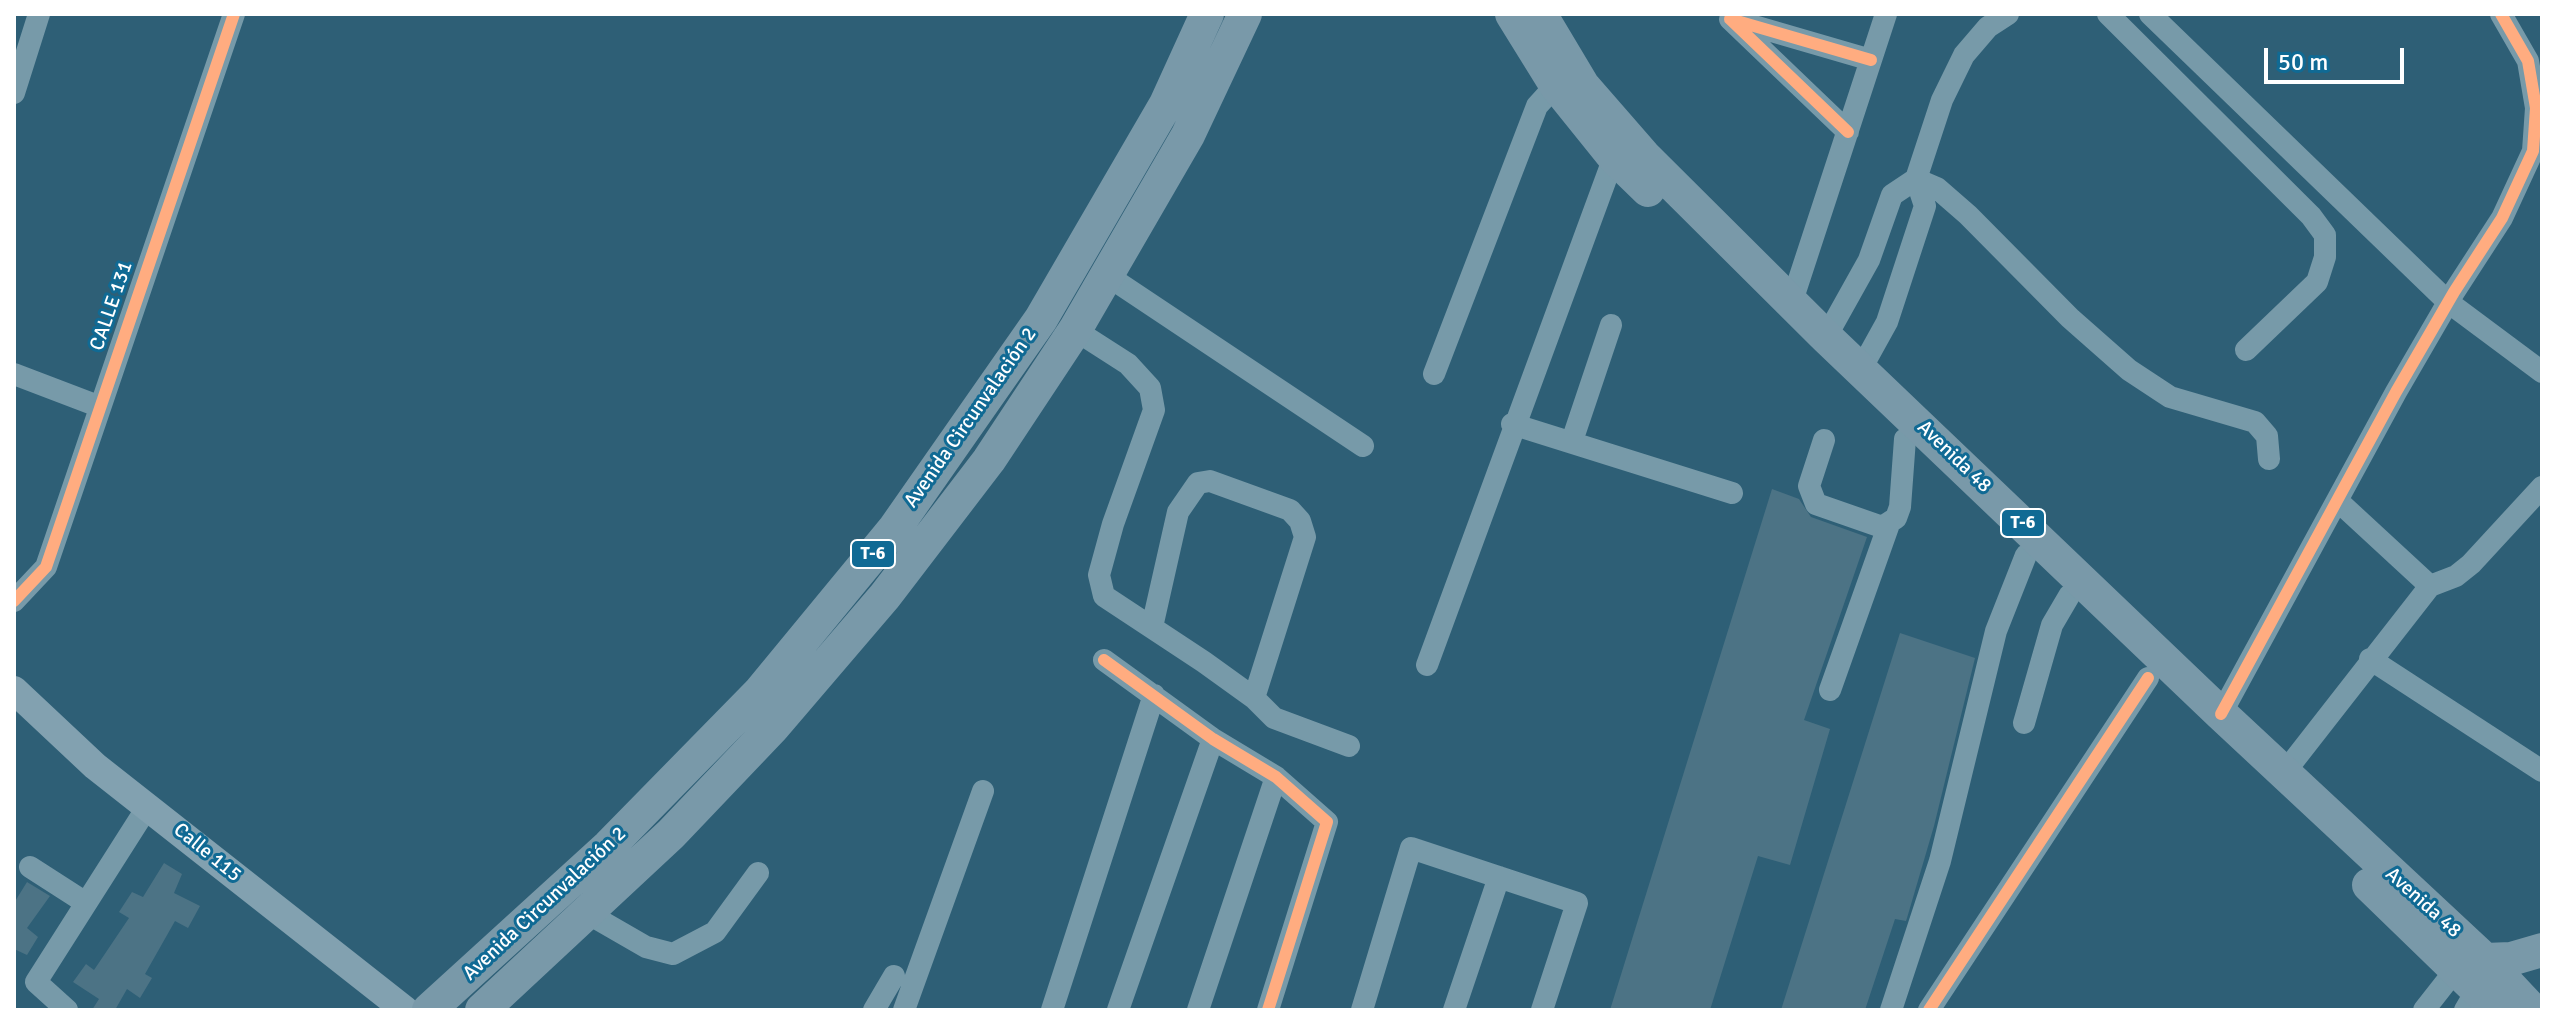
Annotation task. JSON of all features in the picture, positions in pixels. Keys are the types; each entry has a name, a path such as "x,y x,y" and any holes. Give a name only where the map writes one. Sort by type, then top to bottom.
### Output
{"highway":[{"name":"Avenida Circunvalación 2","path":"429,1010 609,846 759,693 895,528 1041,319 1166,104 1207,14"},
{"name":"Avenida Circunvalación 2","path":"482,1010 671,834 773,727 885,596 989,460 1075,330 1188,135 1245,14"},
{"name":"Avenida 48","path":"1512,14 1556,85 1614,157 2069,596 2148,678 2502,996"},
{"name":"Avenida 48","path":"1540,14 1583,86 1634,145 1826,337 2284,773 2502,996"},
{"path":"2502,996 2511,959 2542,950"}],"main road":[{"name":"Calle 115","path":"14,690 95,766 405,1010"}],"street":[{"path":"14,93 39,14"},
{"name":"CALLE 131","path":"14,601 46,567 98,406 234,14"},
{"path":"1792,301 1886,14"},
{"path":"1861,369 1887,322 1925,206 1916,179 1942,100 1964,55 1988,27 2008,14"},
{"path":"2108,14 2311,216 2325,235 2325,257 2317,282 2246,350"},
{"path":"2150,14 2448,302 2542,372"},
{"path":"2221,714 2448,302 2502,218 2537,153 2539,103 2528,61 2501,14"},
{"path":"1848,132 1730,19 1871,60"},
{"path":"1434,374 1537,106 1556,85"},
{"path":"1427,665 1512,424 1614,157"},
{"path":"1826,337 1869,260 1892,195 1916,179"},
{"path":"1916,179 1937,188 1968,215 2070,318 2129,370 2170,397 2255,422 2267,436 2269,459"},
{"path":"1108,276 1363,446"},
{"path":"1572,441 1611,325"},
{"path":"1075,330 1128,364 1150,388 1154,410 1113,524 1099,575 1104,596 1254,698 1274,718 1349,746"},
{"path":"14,374 98,406"},
{"path":"1512,424 1732,493"},
{"path":"1830,690 1889,524 1900,507 1905,439"},
{"path":"1824,440 1809,486 1816,504 1882,527 1889,524"},
{"path":"1152,627 1178,512 1198,483 1210,481 1290,510 1300,521 1305,537 1254,698"},
{"path":"2284,773 2430,586 2456,576 2471,564 2539,496"},
{"path":"2339,502 2430,586"},
{"path":"1891,1010 1940,861 1996,631 2026,555"},
{"path":"2024,723 2052,625 2069,596"},
{"path":"2370,659 2542,771"},
{"path":"1104,660 1213,739 1276,777 1327,822 1268,1010"},
{"path":"1929,1010 2148,678"},
{"path":"1052,1010 1154,695"},
{"path":"1118,1010 1213,739"},
{"path":"1198,1010 1276,777"},
{"path":"904,1010 983,791"},
{"path":"67,1010 36,982 148,806"},
{"path":"1362,1010 1411,848 1577,903 1542,1010"},
{"path":"30,867 86,903"},
{"path":"587,913 646,947 673,954 715,932 758,873"},
{"path":"1454,1010 1499,877"},
{"path":"2424,1010 2502,996 2542,958"},
{"path":"874,1010 894,976"}],"building":[{"path":"1772,489 1799,499 1811,517 1867,537 1804,720 1830,729 1790,865 1758,856 1710,1010 1610,1010"},
{"path":"1900,633 1975,658 1934,826 1907,918 1906,921 1895,919 1865,1010 1781,1010"},
{"path":"164,863 182,874 174,893 200,906 188,928 175,921 145,974 152,978 140,998 127,989 115,1010 92,1010 99,999 73,982 86,964 94,970 129,918 119,912 132,892 143,897"},
{"path":"27,882 50,896 27,928 38,937 27,955 14,949 14,903"}],"cycle path":[{"path":"14,601 46,567 234,14"},
{"path":"2221,714 2396,392 2454,292 2502,218 2533,151 2536,108 2528,61 2501,14"},
{"path":"1848,132 1730,19 1871,60"},
{"path":"1104,660 1213,739 1276,777 1327,822 1268,1010"},
{"path":"1929,1010 2148,678"}]}
